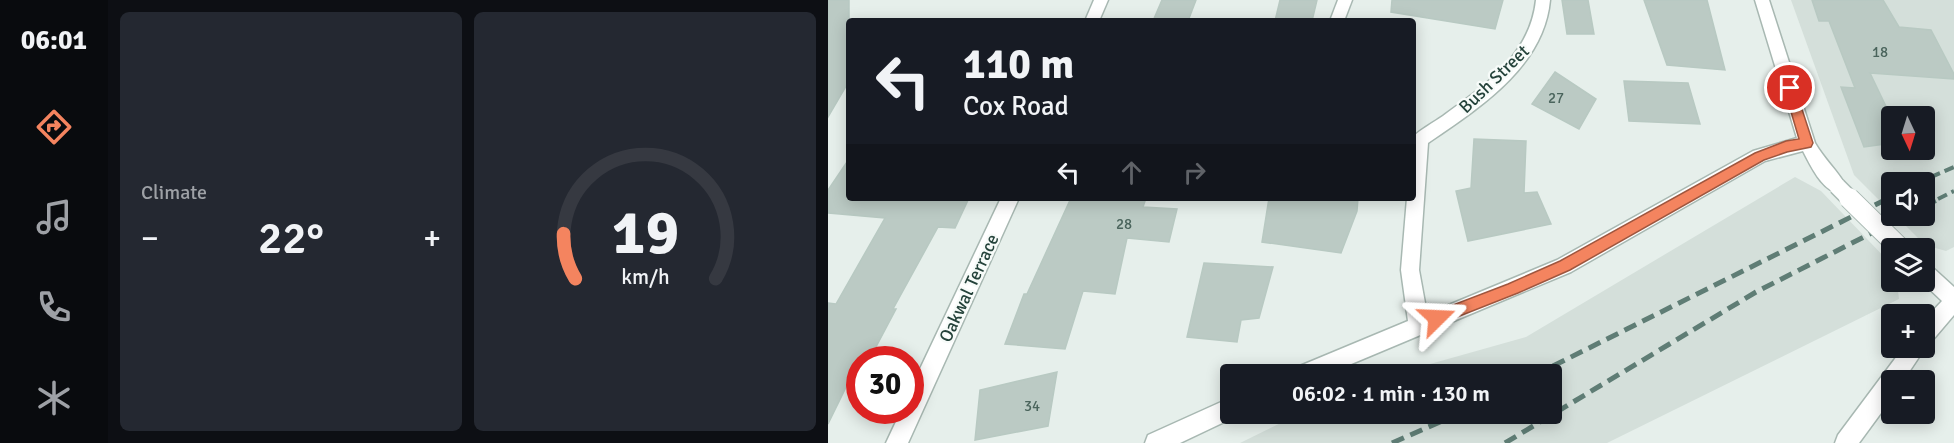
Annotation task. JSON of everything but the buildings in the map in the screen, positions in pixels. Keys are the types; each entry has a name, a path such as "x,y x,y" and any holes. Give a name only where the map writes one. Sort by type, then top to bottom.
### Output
{"street":[{"path":"1093,18 1101,0"},
{"path":"1338,18 1346,0"},
{"name":"Bush Street","path":"1416,137 1450,120 1522,57 1533,42 1543,0"},
{"path":"1762,0 1807,143 1818,164 1890,238"},
{"path":"1328,364 1419,325 1513,289 1565,265 1760,156 1807,143"},
{"name":"Oakwal Terrace","path":"897,443 1009,201"},
{"name":"Bush Street","path":"1413,201 1410,285 1419,325"},
{"path":"1935,282 1954,300 1935,322"},
{"path":"1845,443 1908,358"},
{"path":"1156,443 1220,414"}],"shaded area":[{"path":"1791,0 1954,0 1954,247 1946,251 1935,248 1935,238 1918,238 1906,226 1935,226 1935,172 1881,172 1881,202 1854,175"},
{"path":"1795,177 1821,191 1881,254 1881,292 1898,292 1899,299 1889,304 1881,304 1881,308 1607,443 1240,443 1279,424 1562,424 1562,364 1430,364 1526,337"}],"railway":[{"path":"1935,175 1954,167"},
{"path":"1938,199 1954,191"},
{"path":"1935,201 1941,198"},
{"path":"1557,364 1881,202"},
{"path":"1505,443 1756,292 1885,226"},
{"path":"1392,443 1435,424"}],"route":[{"path":"1437,318 1513,289 1565,265 1760,156 1807,143 1790,88"}]}
